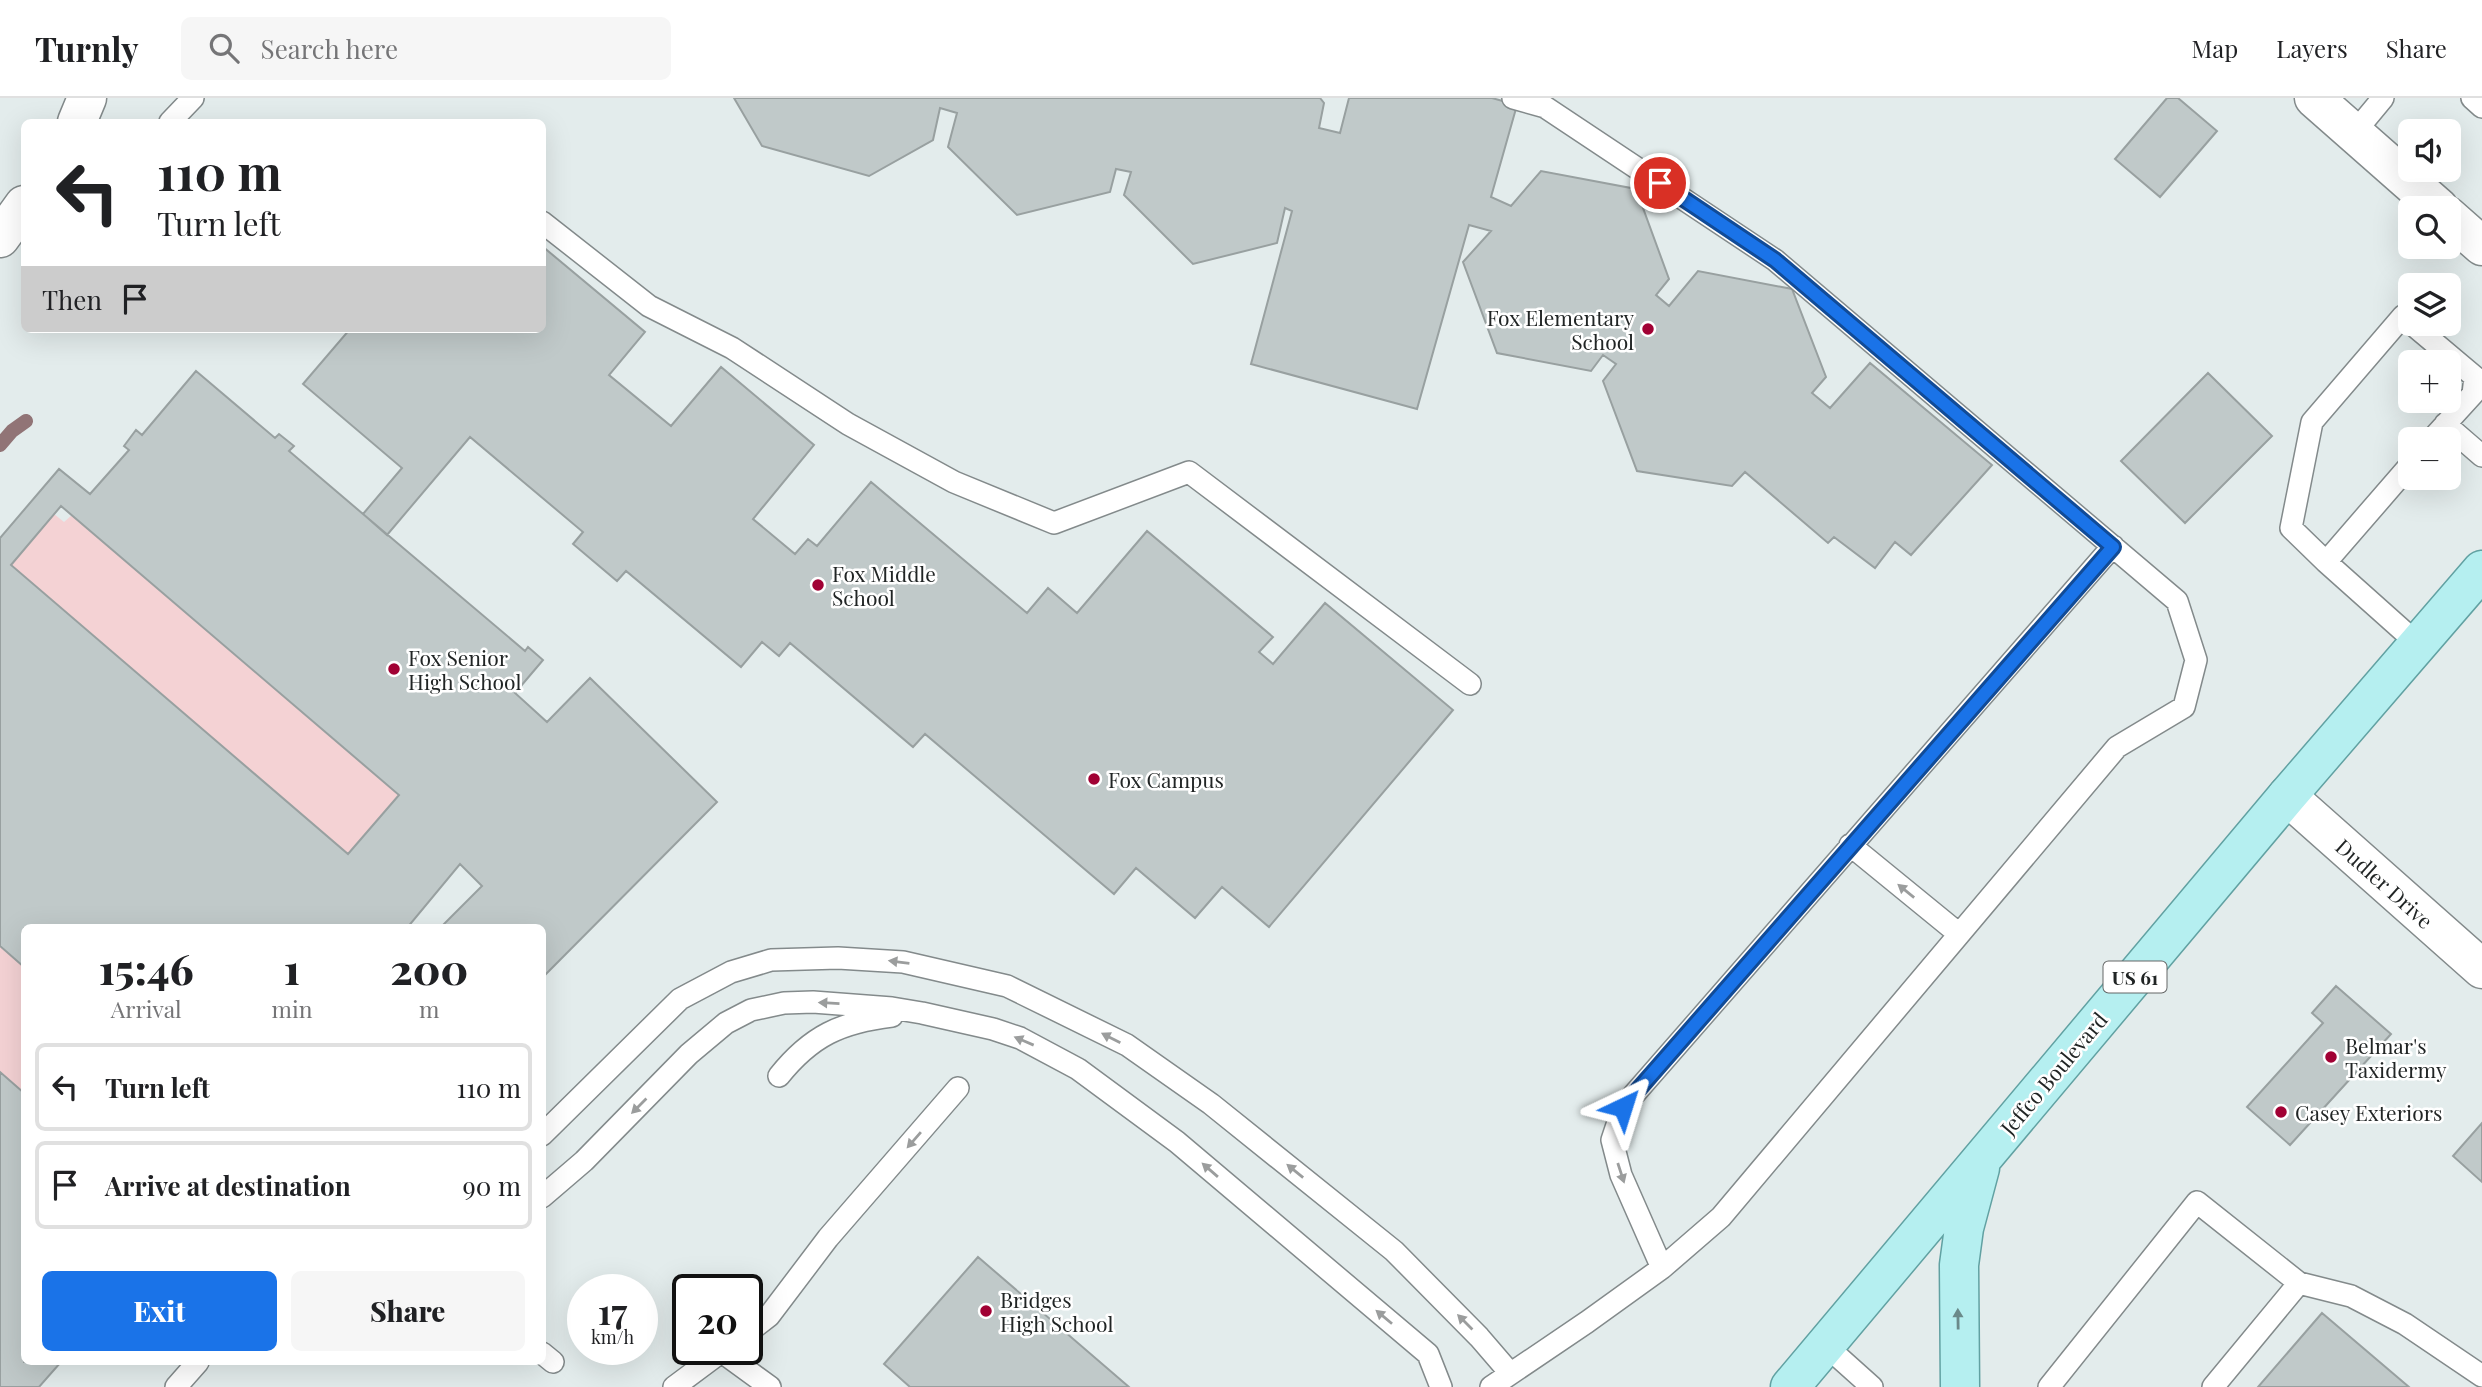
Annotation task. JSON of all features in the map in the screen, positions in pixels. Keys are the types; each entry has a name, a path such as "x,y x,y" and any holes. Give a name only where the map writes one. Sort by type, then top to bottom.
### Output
{"main road":[{"name":"Jeffco Boulevard","path":"1790,1387 2287,796 2482,570"},
{"path":"1960,1387 1959,1265 1964,1228 1984,1155"}],"street":[{"path":"78,119 87,98"},
{"path":"2314,98 2425,196"},
{"path":"0,238 21,209"},
{"path":"2461,227 2482,246"},
{"name":"Dudler Drive","path":"2287,796 2482,969"}],"lane":[{"path":"173,119 193,98"},
{"path":"1491,1387 1661,1268 1721,1217 2117,747 2184,707 2196,660 2178,601 1775,260 1545,107 1513,98"},
{"path":"2354,133 2383,98"},
{"path":"2472,98 2482,107"},
{"path":"546,225 649,306 732,348 848,424 954,482 1054,523 1189,472 1471,684"},
{"path":"2398,322 2312,422 2291,528 2419,645"},
{"path":"2426,336 2475,377 2473,394 2443,427"},
{"path":"2461,444 2482,456"},
{"path":"2326,562 2398,479"},
{"path":"1661,1268 1621,1175 1612,1140 1623,1107 2113,547"},
{"path":"1850,845 1959,934"},
{"path":"546,1131 680,999 731,972 771,960 838,958 903,962 1007,986 1127,1045 1211,1104 1394,1251 1479,1337 1510,1373"},
{"path":"546,1193 584,1161 690,1054 726,1023 751,1010 784,1003 813,1002 892,1008 957,1020 1020,1038 1078,1069 1177,1142 1428,1354 1441,1387"},
{"path":"779,1076 796,1055 817,1038 844,1025 922,1013"},
{"path":"763,1321 828,1238 958,1088"},
{"path":"2049,1387 2197,1202 2299,1283 2351,1296 2405,1324 2482,1376"},
{"path":"2213,1387 2299,1283"},
{"path":"1824,1344 1872,1387"},
{"path":"176,1387 195,1365"},
{"path":"674,1387 703,1365"},
{"path":"742,1365 771,1387"}],"shaded area":[{"path":"54,514 64,522 72,515 399,795 348,854 11,565"},
{"path":"0,946 21,964 21,1090 0,1072"}],"building":[{"name":"Fox Elementary School","path":"734,98 1320,98 1324,103 1319,128 1340,133 1349,98 1492,98 1517,105 1491,197 1511,206 1541,171 1636,189 1669,279 1656,295 1669,306 1698,271 1792,289 1826,377 1812,393 1830,408 1870,363 1992,465 1911,555 1895,542 1875,568 1834,537 1828,543 1745,472 1732,486 1637,471 1603,381 1616,364 1603,355 1591,371 1497,353 1463,262 1491,231 1469,225 1417,409 1251,364 1292,211 1285,208 1277,243 1193,264 1124,195 1131,172 1116,169 1110,192 1017,215 948,147 957,113 940,108 933,140 869,176 762,146"},
{"path":"2167,98 2178,98 2217,131 2160,197 2115,159"},
{"name":"Fox Middle School","path":"546,249 645,332 609,375 671,426 721,367 814,445 753,519 795,554 808,539 817,546 871,482 1027,613 1048,588 1077,613 1147,531 1273,637 1259,652 1273,664 1325,603 1453,710 1269,927 1222,887 1195,918 1136,868 1114,894 925,734 913,747 790,643 779,656 762,642 741,667 626,571 617,581 573,544 583,532 470,437 387,535 363,514 402,468 303,384 347,333 546,333"},
{"name":"Fox Senior High School","path":"196,371 275,438 279,434 294,446 289,451 525,651 528,647 543,660 515,693 547,722 590,678 717,802 546,974 546,924 444,924 482,886 460,864 410,924 21,924 21,964 0,946 0,538 59,469 90,494 129,450 124,446 136,430 142,435","holes":["61,506 399,795 348,854 11,565"]},
{"path":"2208,373 2272,436 2185,523 2121,461"},
{"path":"2336,986 2391,1034 2290,1145 2247,1107 2323,1023 2312,1013"},
{"path":"0,1072 21,1090 21,1365 58,1365 39,1387 0,1387"},
{"path":"2482,1123 2482,1182 2453,1156"},
{"name":"Bridges High School","path":"978,1257 1129,1387 910,1387 884,1364"},
{"path":"2322,1313 2409,1387 2258,1387"}],"waterway":[{"path":"0,445 12,431 26,421"}],"place":[{"name":"Fox Elementary School","path":"1648,329"},
{"name":"Fox Middle School","path":"818,585"},
{"name":"Fox Senior High School","path":"394,669"},
{"name":"Fox Campus","path":"1094,779"},
{"name":"Belmar's Taxidermy","path":"2331,1057"},
{"name":"Casey Exteriors","path":"2281,1112"},
{"name":"Bridges High School","path":"986,1311"}],"route":[{"path":"1623,1107 2113,547 1775,260 1660,183"}]}
